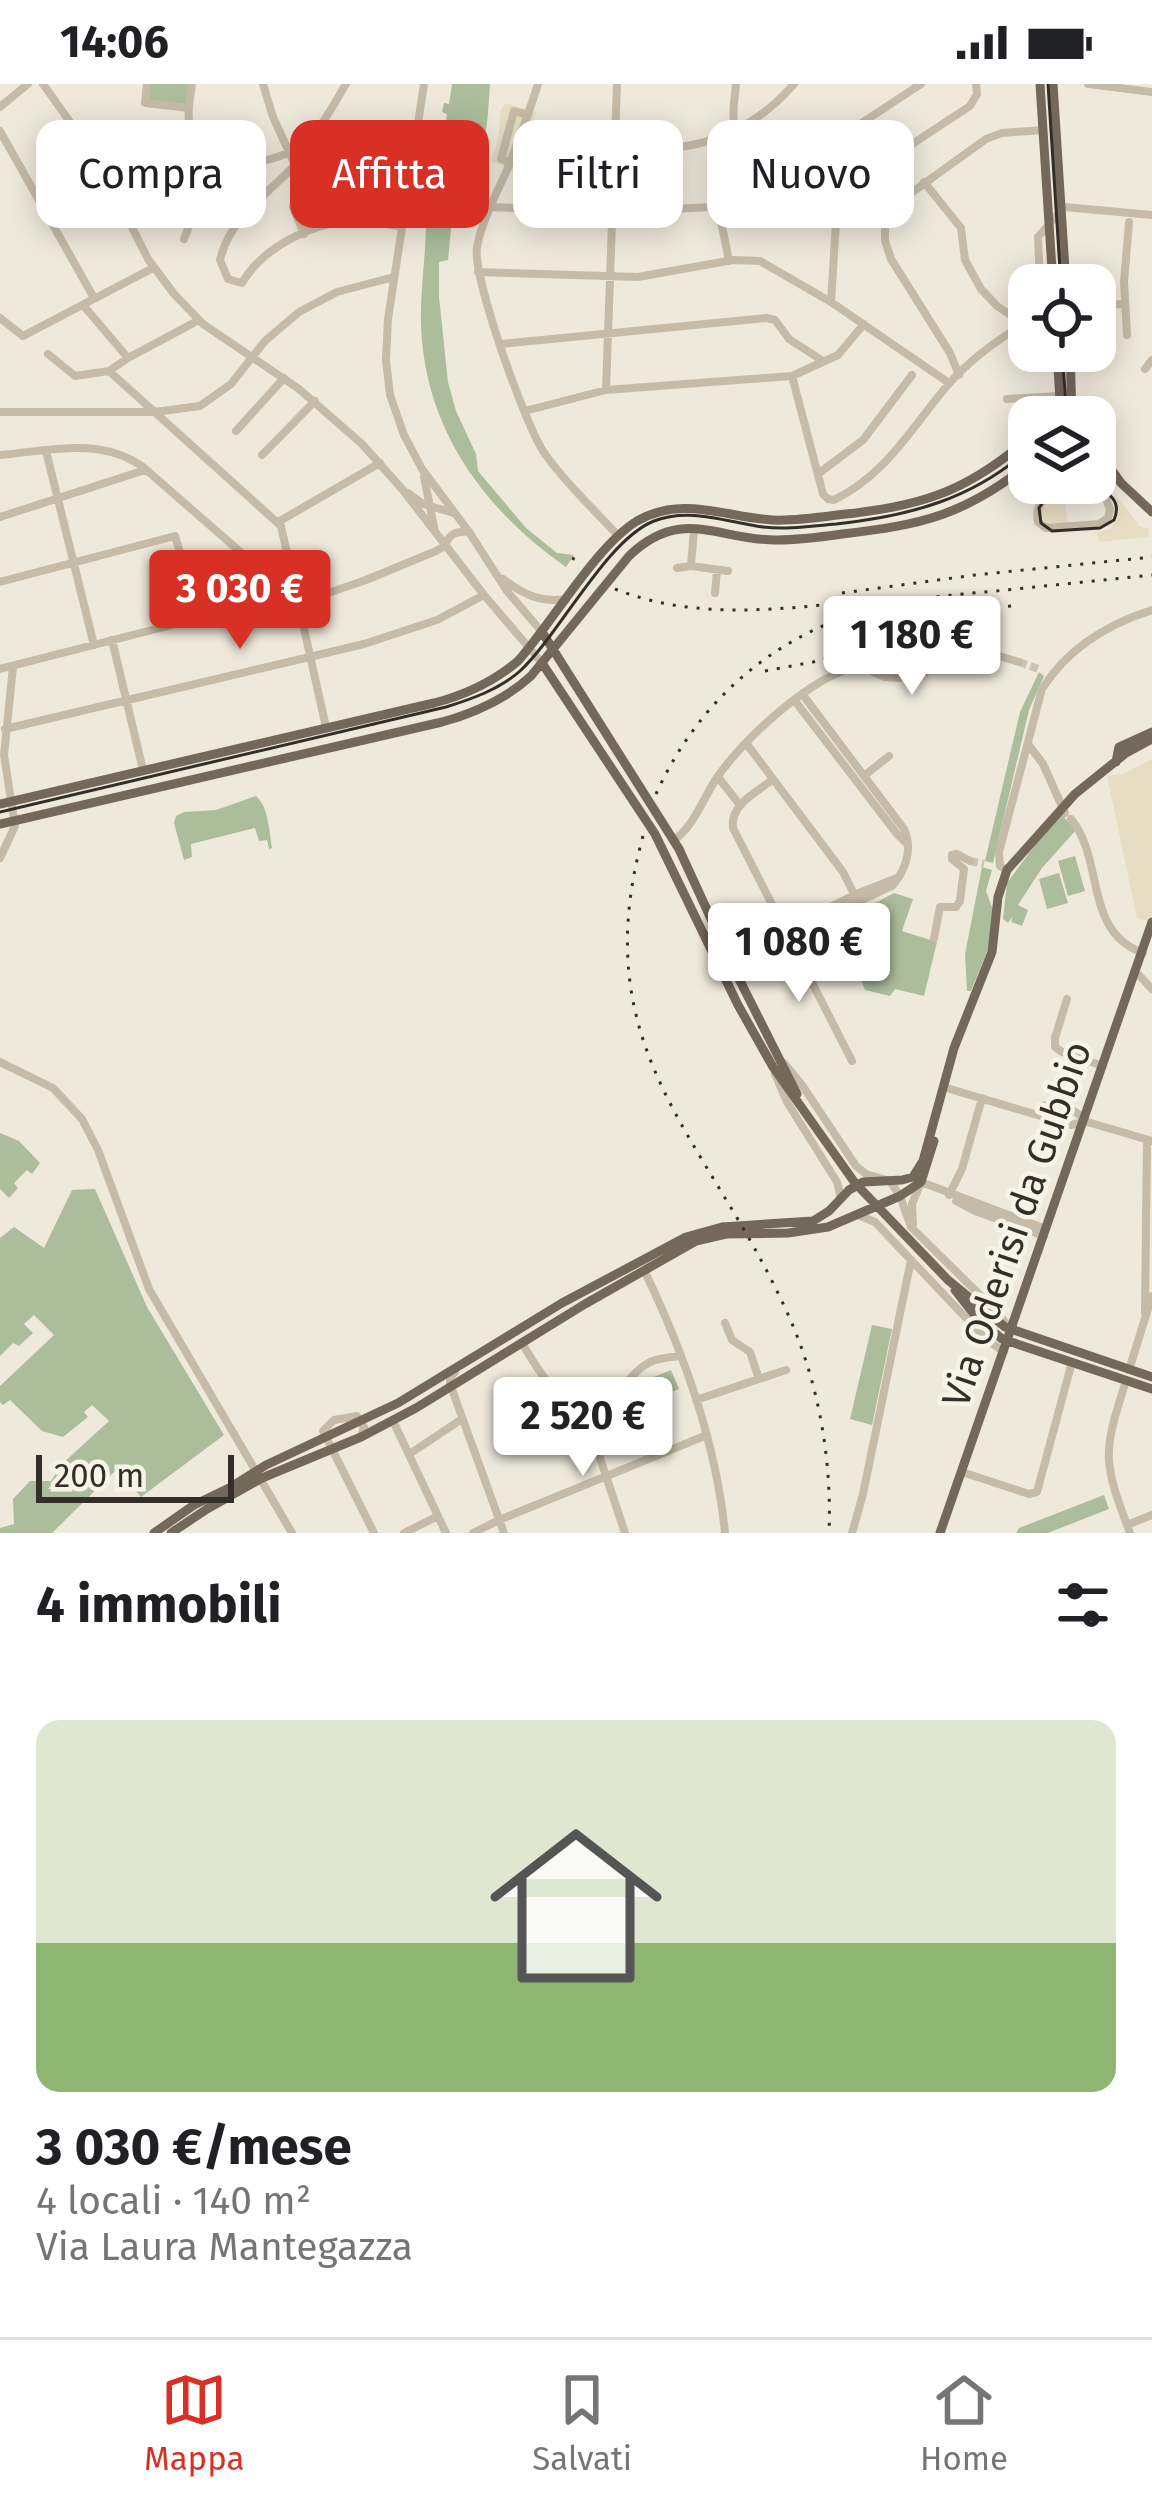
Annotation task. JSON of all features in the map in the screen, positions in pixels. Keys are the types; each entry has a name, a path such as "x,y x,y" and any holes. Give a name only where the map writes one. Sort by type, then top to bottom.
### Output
{"main road":[{"path":"1040,84 1052,264"},
{"path":"1053,84 1064,264"},
{"path":"5,802 460,695 502,674 529,648 619,536 650,515 704,508 782,520 880,511 943,495 1008,455"},
{"path":"1116,476 1152,512"},
{"path":"0,828 457,718 524,682 634,550 660,534 694,527 783,540 891,528 938,518 1008,480"},
{"path":"812,518 808,526 812,538"},
{"path":"782,520 783,540"},
{"path":"542,632 674,840 727,962"},
{"path":"542,663 656,834 807,1116 855,1184 1007,1341 1072,1362 1152,1377"},
{"path":"154,1533 194,1505 328,1443 572,1298 692,1235 734,1225 808,1222 824,1215 863,1182 906,1180 917,1173 957,1037 992,952 1006,870 1112,765 1121,746 1152,738"},
{"path":"656,834 674,840"},
{"path":"680,880 697,885"},
{"name":"Via Oderisi da Gubbio","path":"940,1533 1151,929"},
{"path":"328,1443 361,1437 392,1421 692,1243 710,1237 818,1229 900,1196 921,1182 931,1156 935,1118"},
{"path":"1007,1341 1127,1375 1152,1389"},
{"path":"171,1533 260,1475"}],"street":[{"path":"0,106 28,84"},
{"path":"43,84 70,120"},
{"path":"56,100 58,84"},
{"path":"147,84 145,103 189,108"},
{"path":"190,120 192,84"},
{"path":"263,84 290,152 266,161"},
{"path":"322,120 346,84"},
{"path":"418,120 424,84"},
{"path":"526,120 538,84"},
{"path":"615,120 617,84"},
{"path":"734,120 736,84"},
{"path":"755,120 794,84"},
{"path":"867,120 922,84"},
{"path":"831,302 837,208 842,195 971,104 976,84"},
{"path":"1088,84 1152,92"},
{"path":"508,166 501,159 514,111 528,115"},
{"path":"958,375 950,353 892,262 885,241 886,224 893,208 992,136 1043,130"},
{"path":"0,131 36,193"},
{"path":"513,154 477,244 478,272 544,453 619,536"},
{"path":"290,170 252,203 225,244 220,260 227,278 240,284 258,261 319,228"},
{"path":"925,182 961,228 965,260 982,292 1008,312"},
{"path":"1039,264 1038,238 1067,206 1152,215"},
{"path":"491,207 513,208"},
{"path":"683,209 714,207 719,211 729,260"},
{"path":"1127,335 1129,222"},
{"path":"55,228 94,298"},
{"path":"133,228 153,268 199,320 315,401 380,463 542,663"},
{"path":"184,239 188,228"},
{"path":"302,228 304,234"},
{"path":"402,228 386,339 387,379 399,424 422,470 435,533"},
{"path":"606,390 611,228"},
{"path":"478,272 643,277 748,259 765,263 831,302 950,382"},
{"path":"0,318 23,336 153,268"},
{"path":"0,412 188,410 210,401 235,380 279,328 314,303 348,288 394,277"},
{"path":"1116,304 1125,304"},
{"path":"83,305 128,358"},
{"path":"501,344 767,318 824,362"},
{"path":"47,354 75,376 109,371 199,320"},
{"path":"525,411 606,390 792,376 838,355 864,324"},
{"path":"792,376 818,474 826,498 832,500 884,465 950,382 1008,334"},
{"path":"1145,369 1152,360"},
{"path":"109,371 278,522 326,727"},
{"path":"818,474 862,440 912,375"},
{"path":"236,431 284,378"},
{"path":"262,455 315,401"},
{"path":"0,455 78,447 130,458 272,580 294,584"},
{"path":"46,451 94,645"},
{"path":"278,522 380,463"},
{"path":"0,517 146,470"},
{"path":"422,470 507,591 542,632"},
{"path":"413,497 423,496 427,488"},
{"path":"402,489 431,507 456,514"},
{"path":"1040,504 1038,522 1046,529 1098,524 1108,518 1108,504"},
{"path":"691,566 694,527"},
{"path":"0,669 199,618 298,602 445,546 452,533 469,532"},
{"path":"0,582 175,536 199,618"},
{"path":"677,568 723,570 715,592"},
{"path":"5,729 311,658 418,627 446,616 494,586 498,575"},
{"path":"498,575 535,598 567,598"},
{"path":"272,580 278,606"},
{"path":"1006,870 998,862 999,852 1046,673 1103,631 1152,610"},
{"path":"112,640 143,770"},
{"path":"674,840 746,743 828,679 856,666 898,678 916,675 972,653 1019,662"},
{"path":"2,855 15,828 5,802 4,765 13,667"},
{"path":"727,962 898,878 906,862 908,845 799,698"},
{"path":"746,743 843,872 856,899"},
{"path":"1028,743 1081,837 1108,925 1120,942 1143,953"},
{"path":"864,781 890,756"},
{"path":"718,777 740,805"},
{"path":"772,780 740,805 733,815 734,828 852,1061"},
{"path":"0,828 5,840 2,855"},
{"path":"934,938 940,907 956,907 962,893 964,869 952,855 970,861"},
{"path":"991,866 1006,870"},
{"path":"1136,972 1152,989"},
{"path":"1066,999 1055,1047 1103,1066"},
{"path":"0,1061 48,1085 82,1118 149,1289 292,1533"},
{"path":"778,1064 802,1085 856,1166 890,1180 909,1224 995,1310 1007,1341 986,1339 875,1222 858,1215"},
{"path":"778,1064 787,1102 833,1177 841,1199"},
{"path":"943,1087 1041,1115 1041,1107 1049,1104 1079,1113 1084,1121 1149,1141 1149,1313"},
{"path":"949,1195 962,1168 982,1098"},
{"path":"833,1177 856,1166"},
{"path":"918,1234 911,1211 921,1182 974,1211 1045,1232"},
{"path":"1148,1195 1152,1208"},
{"path":"852,1533 911,1260"},
{"path":"644,1270 681,1356 707,1435 725,1533"},
{"path":"1152,1296 1112,1426 1107,1460 1129,1529 1152,1515"},
{"path":"725,1324 732,1340 750,1352 759,1379"},
{"path":"522,1342 546,1382 584,1410 626,1533"},
{"path":"584,1410 610,1401 650,1362 681,1356"},
{"path":"466,1362 450,1378 451,1386 503,1533"},
{"path":"962,1472 1035,1494 1072,1362"},
{"path":"696,1400 785,1370"},
{"path":"411,1453 463,1419"},
{"path":"392,1421 446,1533"},
{"path":"361,1437 362,1422"},
{"path":"473,1533 707,1435"},
{"path":"328,1443 374,1533"},
{"path":"405,1533 438,1516"}],"green space":[{"path":"147,84 192,84 189,108 145,103"},
{"path":"452,84 490,84 487,120 446,120 442,112 444,103 449,104"},
{"path":"426,228 451,228 448,260 439,262 439,297 448,382 456,411 476,454 478,471 526,528 557,553 574,555 566,567 509,519 463,463 433,398 421,311"},
{"path":"1039,672 1044,676 1029,710 993,863 985,861 1020,712"},
{"path":"256,796 266,813 272,848 267,840 259,841 255,828 191,844 192,857 184,860 188,875 174,823 176,816 216,810"},
{"path":"1062,815 1076,830 1042,868 1018,905 1028,910 1022,926 1011,922 1013,916 1008,923 1003,919 1007,883"},
{"path":"1075,856 1085,891 1068,896 1058,861"},
{"path":"982,867 992,870 986,891 993,910 988,949 967,991 965,954"},
{"path":"1059,873 1068,903 1047,909 1039,879"},
{"path":"894,893 913,899 902,931 937,942 924,996 895,989 890,996 865,990 840,922"},
{"path":"0,1133 19,1141 40,1163 32,1174 27,1170 14,1183 18,1188 9,1198 0,1189"},
{"path":"95,1189 147,1307 224,1435 141,1497 116,1470 52,1533 0,1533 0,1528 14,1524 13,1499 30,1481 51,1481 62,1464 109,1421 92,1405 84,1412 88,1417 63,1437 42,1431 10,1400 0,1402 0,1386 54,1335 34,1315 24,1324 33,1333 0,1356 0,1238 14,1227 44,1248 72,1190"},
{"path":"872,1325 892,1329 872,1425 850,1419"},
{"path":"671,1370 679,1389 647,1402 639,1383"},
{"path":"1104,1495 1109,1509 1048,1533 1016,1533 1019,1528"}],"shaded area":[{"path":"505,103 536,112 533,120 513,120 513,171 491,161"},
{"path":"1116,495 1140,526 1149,529 1148,537 1099,542 1097,533 1110,529 1119,516"},
{"path":"1044,504 1066,504 1068,524 1047,525 1041,514"},
{"path":"1152,759 1152,922 1137,918 1107,776 1123,774"}],"tunnel":[{"path":"1019,662 1041,670"},
{"path":"970,861 984,864"}],"tram line":[{"path":"1048,84 1060,264"},
{"path":"1064,372 1065,396"},
{"path":"0,812 446,707 485,693 520,671 618,547 654,521 695,515 790,528 890,516 963,493 1008,466"},
{"path":"1042,504 1041,523 1052,531 1100,528 1114,520 1116,504"}],"railway":[{"path":"842,593 1152,557"},
{"path":"572,558 582,563"},
{"path":"656,794 695,728 719,700 745,674 807,633 842,618 910,601 1152,575"},
{"path":"615,589 676,606 707,609 864,601"},
{"path":"765,671 813,662 937,621 1015,605"},
{"path":"643,836 629,911 629,976 641,1034 662,1088 754,1248 797,1336 821,1419 829,1533"}]}
